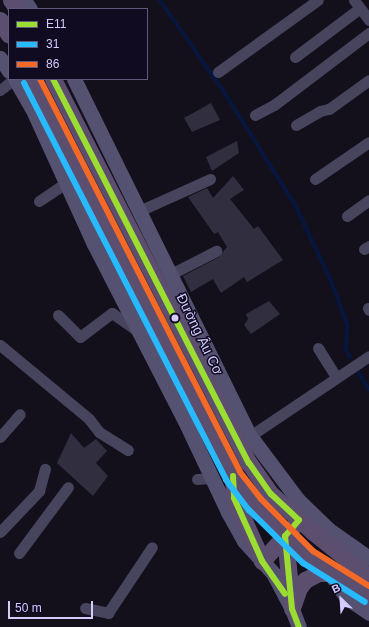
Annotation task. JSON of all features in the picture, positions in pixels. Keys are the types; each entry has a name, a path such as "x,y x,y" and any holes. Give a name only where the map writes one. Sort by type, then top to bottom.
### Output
{"main road":[{"path":"31,80 88,195 233,476 285,536 330,573 369,595"},
{"name":"Đường Âu Cơ","path":"55,80 249,463 271,494 299,520 369,576"},
{"path":"88,195 108,186"},
{"path":"233,476 234,498 262,561 299,520"},
{"path":"285,536 292,609"},
{"path":"292,609 301,584 315,575 330,573"}],"street":[{"path":"218,72 318,0"},
{"path":"295,57 357,4 368,18"},
{"path":"256,115 274,106 369,33"},
{"path":"0,58 8,70"},
{"path":"0,90 13,80"},
{"path":"15,80 32,108 94,244 244,541 273,573 292,609 299,627"},
{"name":"Đường Âu Cơ","path":"74,80 250,436 298,500 328,528 369,558"},
{"path":"296,125 320,110 329,109 369,80"},
{"path":"315,179 369,142"},
{"path":"139,211 210,179"},
{"path":"39,201 66,183"},
{"path":"347,216 369,200"},
{"path":"170,274 216,251"},
{"path":"58,315 80,337 112,313 139,332"},
{"path":"0,345 89,418 107,439 128,450"},
{"path":"318,348 336,377"},
{"path":"250,436 369,356"},
{"path":"0,437 20,414"},
{"path":"0,532 39,491 45,469"},
{"path":"197,479 213,478"},
{"path":"19,553 68,487"},
{"path":"85,608 108,613 152,547"},
{"path":"330,573 347,598 369,613"}],"building":[{"path":"211,103 220,120 192,132 184,118"},
{"path":"237,141 239,153 212,171 206,157"},
{"path":"233,176 244,190 230,199 254,229 258,226 283,260 247,282 244,277 221,293 213,279 191,292 183,276 219,257 227,247 218,232 214,234 188,197 207,188 213,198"},
{"path":"269,301 280,314 251,334 244,325 248,319 246,314"},
{"path":"71,433 84,448 96,439 107,451 96,463 108,476 93,496 57,463"}],"waterway":[{"path":"160,0 225,93 295,204 332,282 348,326 346,349 350,357"},
{"path":"359,373 369,389"}],"transit line":[{"name":"86","path":"41,80 240,472 261,499 313,551 369,586"},
{"name":"E11","path":"54,80 249,463 271,494 299,520 285,536 292,609 299,627"},
{"name":"31","path":"24,83 226,480 249,510 303,563 365,602"},
{"name":"E11","path":"233,476 234,498 262,561 285,594"}]}
